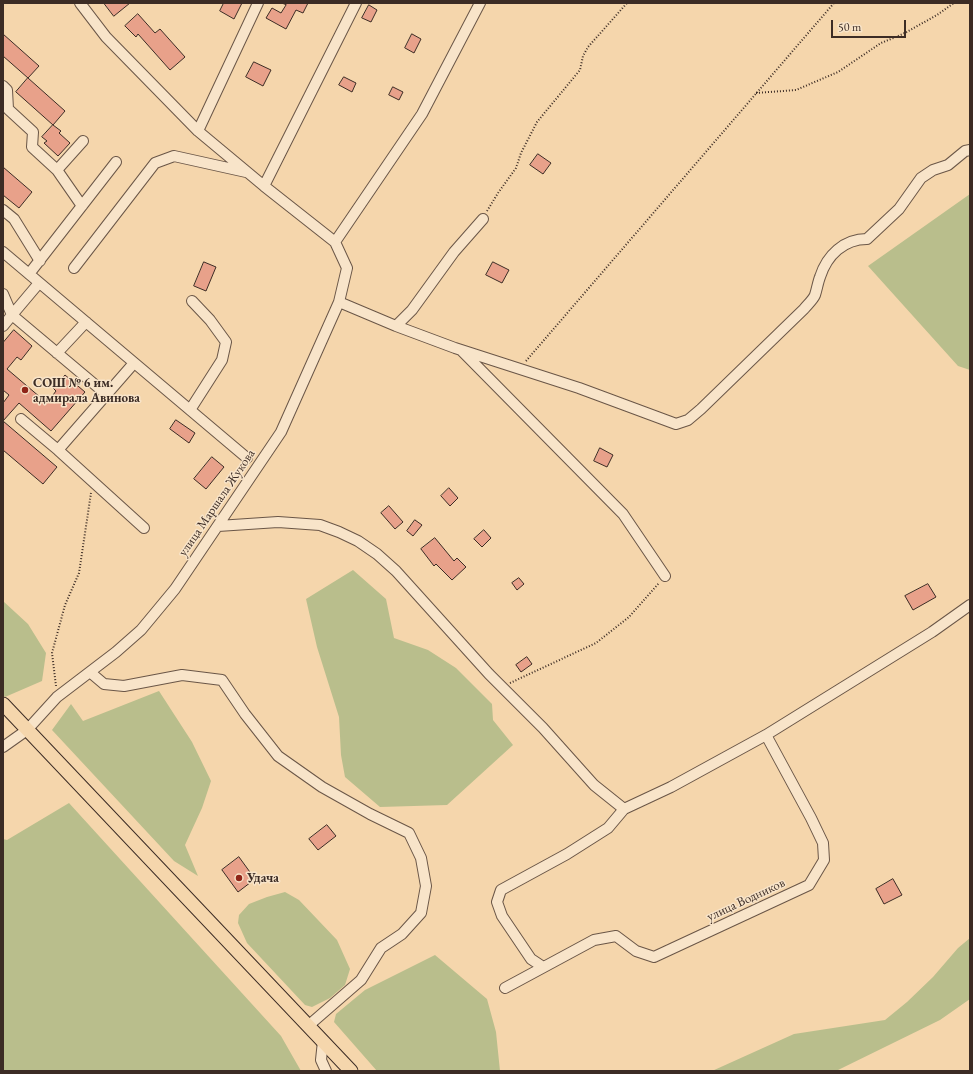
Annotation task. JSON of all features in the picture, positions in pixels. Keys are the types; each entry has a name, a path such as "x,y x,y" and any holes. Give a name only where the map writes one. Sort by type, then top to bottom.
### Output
{"main road":[{"path":"3,704 351,1071"}],"street":[{"path":"80,3 106,37 198,131 335,242 422,114 480,3"},
{"path":"198,131 258,3"},
{"path":"264,186 356,3"},
{"path":"3,86 7,90 8,109 33,132 32,147 57,170 82,206"},
{"path":"57,170 83,141"},
{"path":"339,302 396,326 462,350 579,388 676,424 688,420 701,409 804,309 815,296 823,269 836,250 847,243 867,239 898,209 921,178 926,174 948,165 965,151 970,150"},
{"path":"74,268 155,163 174,156 248,172"},
{"path":"29,274 116,162"},
{"path":"3,210 14,219 40,261"},
{"path":"396,326 412,310 454,252 483,219"},
{"name":"улица Маршала Жукова","path":"3,747 27,730 58,697 91,673 141,630 175,589 281,432 339,302 347,268 335,242"},
{"path":"3,252 246,458"},
{"path":"3,326 39,283"},
{"path":"3,294 12,315 106,394"},
{"path":"190,410 222,360 226,342 210,320 192,301"},
{"path":"57,353 86,322"},
{"path":"462,350 623,514 665,576"},
{"path":"58,450 134,363"},
{"path":"21,419 93,481 144,528"},
{"path":"218,526 278,522 320,525 358,541 377,554 396,571 502,687 543,728 594,785 624,809"},
{"path":"543,967 531,959 502,916 497,902 501,890 567,854 608,828 624,809 671,787 766,735 932,632 970,604"},
{"path":"91,673 104,684 124,686 182,675 222,680 245,714 278,756 322,787 370,814 409,833 422,858 426,886 421,913 402,934 381,948 361,980 308,1026"},
{"name":"улица Водников","path":"504,988 594,940 616,936 636,951 654,957 809,885 824,860 823,843 766,735"},
{"path":"323,1041 321,1060 326,1071"}],"path":[{"path":"483,219 498,193 516,168 521,152 537,122 580,70 583,56 588,47 627,3"},
{"path":"519,369 834,3"},
{"path":"756,93 796,90 838,72 881,43 904,34 937,15 954,3"},
{"path":"58,697 52,653 65,605 79,573 93,481"},
{"path":"502,687 596,643 629,617 665,576"}],"green space":[{"path":"970,194 970,370 958,366 868,266"},
{"path":"353,570 386,599 394,638 428,650 456,668 492,704 493,720 513,745 447,805 380,807 345,777 341,755 339,717 317,647 306,599"},
{"path":"3,601 28,624 46,653 42,681 5,697 3,694"},
{"path":"159,691 192,742 211,781 202,808 185,845 198,876 174,861 52,730 71,704 83,721"},
{"path":"69,803 281,1036 301,1071 3,1071 3,839 7,840"},
{"path":"285,892 299,900 337,940 350,969 345,985 330,998 312,1007 305,1005 247,943 238,923 239,915 249,904"},
{"path":"970,938 970,999 940,1020 836,1071 712,1071 794,1034 885,1020 907,1002 933,977 958,948"},
{"path":"435,955 487,999 496,1032 500,1071 377,1071 334,1022 336,1014 365,990"}],"building":[{"path":"104,3 130,3 114,16"},
{"path":"224,3 242,3 234,19 220,11"},
{"path":"282,3 308,3 303,13 296,10 286,29 266,18 272,8 281,13 286,5"},
{"path":"369,5 377,10 371,22 362,18"},
{"path":"138,14 155,33 160,29 185,57 170,70 138,34 136,37 125,26"},
{"path":"3,34 39,66 28,78 3,56"},
{"path":"412,34 421,39 414,53 405,48"},
{"path":"254,62 271,70 263,86 246,77"},
{"path":"344,77 356,83 352,92 339,85"},
{"path":"28,78 65,111 53,125 16,92"},
{"path":"393,87 403,92 399,100 389,95"},
{"path":"53,125 61,131 59,133 70,143 58,156 44,143 47,141 42,137"},
{"path":"538,154 551,163 543,174 530,165"},
{"path":"3,167 32,192 19,208 3,195"},
{"path":"204,262 216,267 206,291 194,286"},
{"path":"493,262 509,270 502,283 486,275"},
{"path":"14,330 32,346 21,360 17,357 7,369 47,403 56,391 53,388 65,375 85,392 51,431 19,403 3,421 3,403 9,395 3,390 3,343"},
{"path":"176,420 195,433 189,443 170,429"},
{"path":"3,421 57,467 43,484 3,450"},
{"path":"600,448 613,455 607,467 594,461"},
{"path":"212,457 224,467 206,489 194,479"},
{"path":"449,488 458,498 450,506 441,496"},
{"path":"389,506 403,522 395,529 381,513"},
{"path":"415,520 422,525 413,536 407,531"},
{"path":"484,530 491,538 482,547 474,539"},
{"path":"435,538 454,561 457,558 466,567 452,580 436,564 434,566 421,549"},
{"path":"519,578 524,584 517,590 512,583"},
{"path":"928,584 936,597 913,610 905,596"},
{"path":"527,657 532,664 521,672 516,665"},
{"path":"327,825 336,836 318,850 309,839"},
{"path":"239,857 255,879 238,892 222,870"},
{"path":"893,879 902,895 884,904 876,889"}],"place":[{"name":"СОШ № 6 им. адмирала Авинова","path":"25,390"},
{"name":"Удача","path":"239,878"}]}
